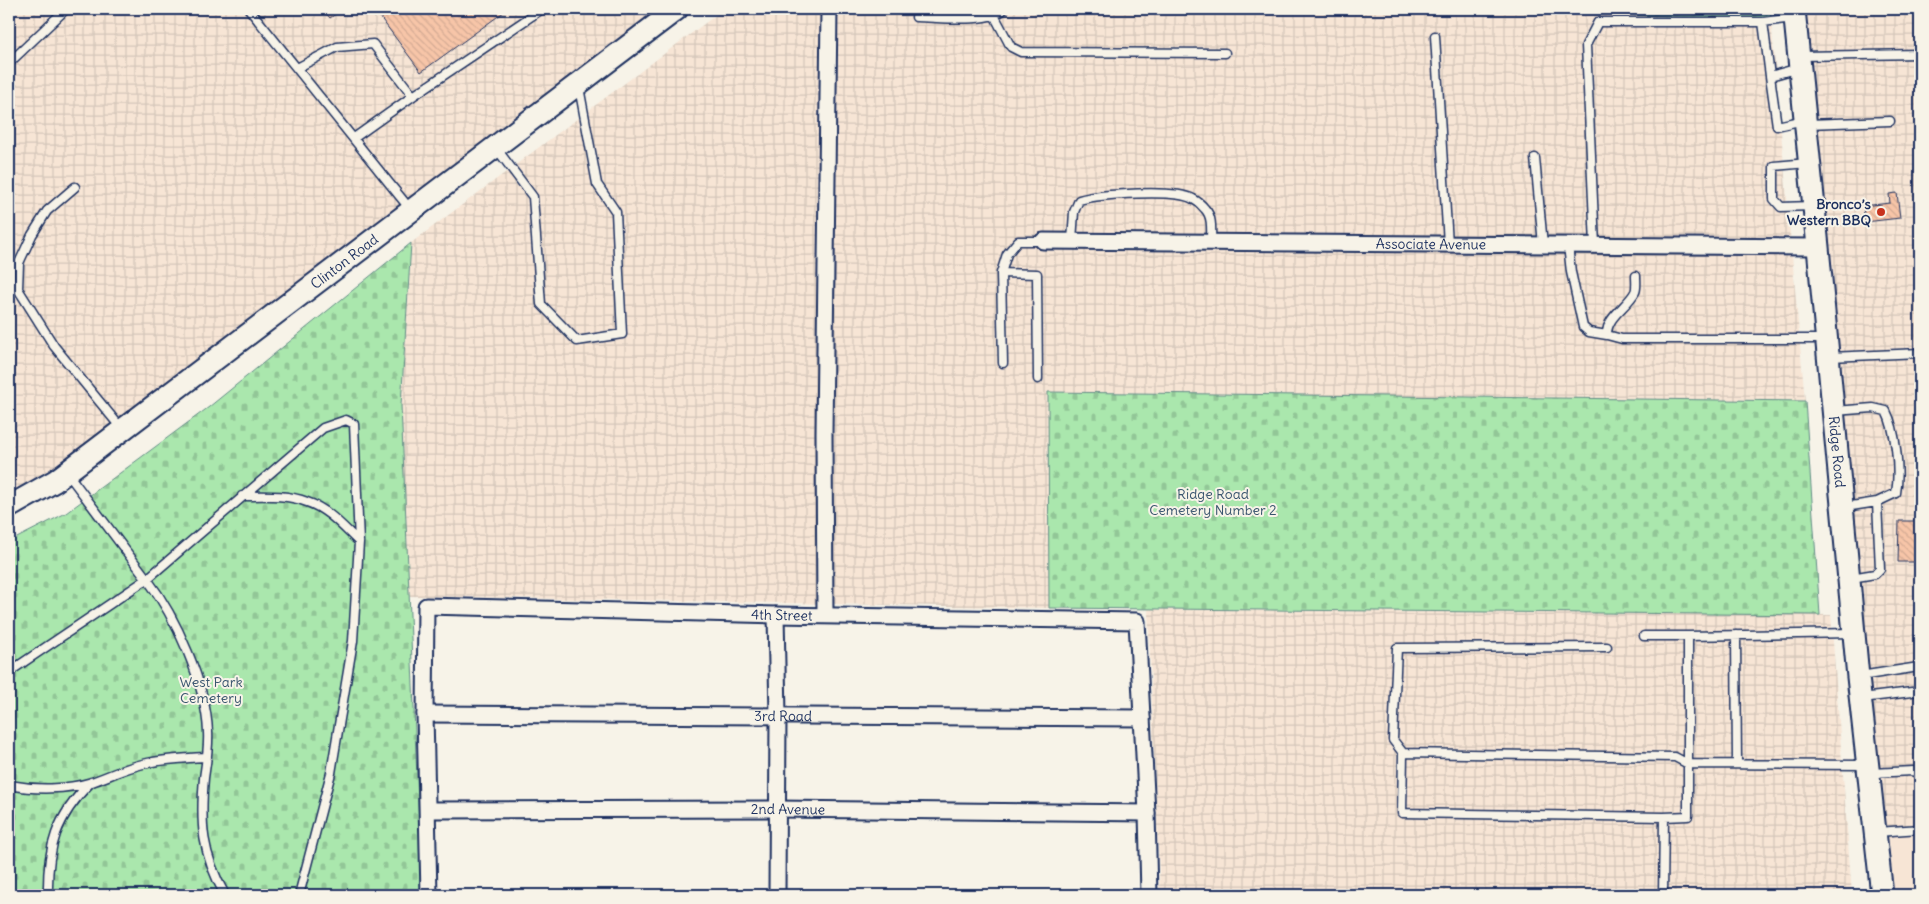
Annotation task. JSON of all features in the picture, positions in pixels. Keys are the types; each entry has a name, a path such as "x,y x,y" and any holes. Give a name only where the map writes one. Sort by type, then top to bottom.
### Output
{"main road":[{"name":"Clinton Road","path":"9,507 55,481 677,9"},
{"name":"Ridge Road","path":"1795,13 1860,698 1882,895"}],"street":[{"path":"825,615 824,393 829,9"},
{"name":"Associate Avenue","path":"1043,240 1818,247"},
{"name":"4th Street","path":"425,714 426,606 776,615 1136,620 1142,718"},
{"path":"776,615 778,716 777,895"},
{"path":"425,714 430,895"},
{"name":"3rd Road","path":"425,714 1142,718"},
{"path":"1142,718 1149,895"},
{"name":"2nd Avenue","path":"428,810 778,809 1147,813"}],"lane":[{"path":"9,63 66,9"},
{"path":"248,9 411,211"},
{"path":"354,138 412,96 542,9"},
{"path":"916,17 975,18 994,15 1004,9"},
{"path":"1596,245 1586,45 1598,22 1763,22 1795,13"},
{"path":"994,15 1011,47 1021,52 1225,53"},
{"path":"1763,22 1777,126 1806,122 1890,121"},
{"path":"1435,36 1448,244"},
{"path":"297,68 337,48 373,44 412,96"},
{"path":"1770,76 1800,62 1920,54"},
{"path":"495,147 533,197 541,304 577,341 622,334 616,212 597,184 578,84"},
{"path":"1535,158 1543,245"},
{"path":"1810,162 1774,166 1774,199 1781,207 1814,206"},
{"path":"74,187 47,211 32,235 19,263 18,289 54,346 123,430"},
{"path":"1072,241 1074,212 1079,200 1095,196 1173,194 1192,198 1206,210 1210,218 1211,242"},
{"path":"1003,363 1001,273 1007,254 1018,241 1043,240"},
{"path":"1568,245 1571,272 1583,327 1589,332 1622,339 1920,353"},
{"path":"1001,273 1037,274 1038,379"},
{"path":"1607,336 1607,329 1612,319 1636,291 1636,276"},
{"path":"1833,411 1873,408 1886,411 1892,422 1898,481 1896,493 1877,502 1842,507"},
{"path":"9,672 147,578 323,428 346,420 354,424 359,542 353,642 331,773 299,895"},
{"path":"66,472 158,593 195,670 204,698 208,733 202,806 203,834 209,862 224,895"},
{"path":"242,496 277,496 308,502 332,516 359,542"},
{"path":"1849,578 1875,574 1880,569 1877,502"},
{"path":"1644,636 1854,633"},
{"path":"1736,635 1737,764"},
{"path":"1607,647 1397,648 1393,740 1403,753 1402,813 1688,816 1688,636"},
{"path":"1858,677 1919,667"},
{"path":"1860,698 1920,691"},
{"path":"1403,753 1675,757 1688,764 1737,764 1913,771 1920,775"},
{"path":"9,785 43,789 91,782 142,764 170,759 207,756"},
{"path":"48,895 48,862 51,848 67,811 79,794 91,782"},
{"path":"1663,895 1664,816"},
{"path":"1875,832 1920,829"}],"shaded area":[{"path":"9,9 661,9 54,467 9,493"},
{"path":"724,9 1497,11 1771,19 1805,401 1049,392 1049,608 409,596 401,405 411,243"},
{"path":"1794,9 1920,9 1920,833 1875,832"},
{"path":"1148,609 1831,615 1852,895 1160,895"},
{"path":"1875,832 1920,833 1920,895 1882,895"}],"green space":[{"path":"1270,9 1770,9 1771,19 1497,11"},
{"name":"West Park Cemetery","path":"411,243 401,405 422,895 9,895 9,542 66,513 209,407"},
{"name":"Ridge Road Cemetery Number 2","path":"1048,392 1805,401 1820,615 1049,608"}],"building":[{"path":"322,9 343,9 330,18"},
{"path":"374,9 508,9 421,72"},
{"name":"Bronco’s Western BBQ","path":"1897,193 1900,218 1865,222 1863,206 1890,203 1889,194"},
{"path":"1899,521 1920,521 1920,562 1898,562"}],"place":[{"name":"Bronco’s Western BBQ","path":"1881,212"}]}
